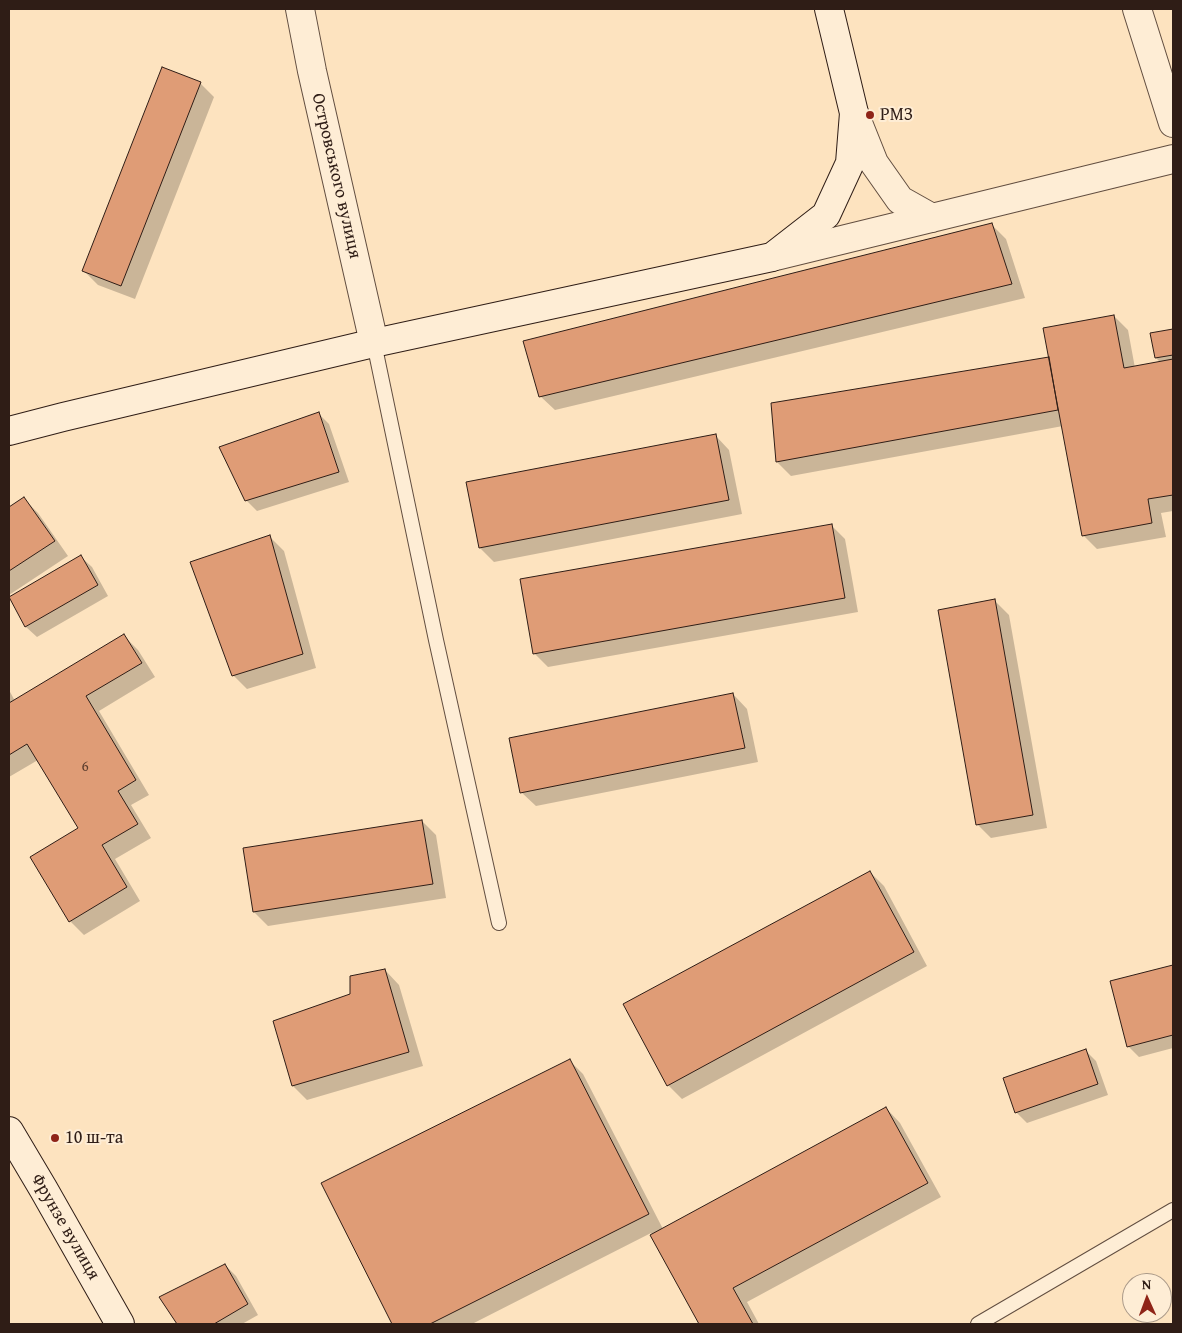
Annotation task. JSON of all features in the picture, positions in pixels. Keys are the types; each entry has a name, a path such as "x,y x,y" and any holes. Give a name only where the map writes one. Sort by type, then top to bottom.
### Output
{"main road":[{"name":"Островського вулиця","path":"300,9 312,71 374,343"},
{"path":"830,9 854,113 874,163 900,200 932,218"},
{"path":"1137,9 1173,124"},
{"path":"772,258 826,214 850,163 854,113"},
{"path":"9,431 374,343 772,258 1173,159"},
{"name":"Фрунзе вулиця","path":"9,1131 120,1324"}],"lane":[{"path":"374,343 436,640 499,923"},
{"path":"978,1324 1173,1210"}],"building":[{"path":"162,67 201,82 121,286 82,271"},
{"path":"992,223 1012,284 539,397 523,341"},
{"path":"1114,315 1124,368 1173,359 1173,495 1148,499 1152,523 1082,536 1043,328"},
{"path":"1173,329 1173,355 1155,358 1150,333"},
{"path":"1049,357 1058,410 776,462 771,403"},
{"path":"319,412 339,472 245,501 219,447"},
{"path":"716,434 729,500 479,548 466,482"},
{"path":"24,497 55,541 9,571 9,507"},
{"path":"832,524 845,598 533,654 520,579"},
{"path":"270,535 303,654 232,676 190,562"},
{"path":"81,555 98,585 25,627 9,597"},
{"path":"995,599 1033,815 976,825 938,610"},
{"path":"124,634 142,663 86,696 136,780 118,791 138,824 102,845 127,887 69,922 30,857 78,828 27,744 9,755 9,703"},
{"path":"733,693 745,748 520,793 509,738"},
{"path":"422,820 433,884 253,912 243,848"},
{"path":"870,871 914,952 667,1086 623,1004"},
{"path":"1173,965 1173,1035 1127,1047 1110,981"},
{"path":"385,969 409,1052 292,1086 273,1021 350,994 350,976"},
{"path":"1086,1049 1098,1084 1015,1113 1003,1078"},
{"path":"570,1059 649,1214 430,1324 392,1324 321,1183"},
{"path":"886,1107 928,1183 733,1288 753,1324 699,1324 650,1235"},
{"path":"225,1264 248,1304 214,1324 177,1324 159,1297"}],"place":[{"name":"РМЗ","path":"870,115"},
{"name":"10 ш-та","path":"55,1138"}]}
